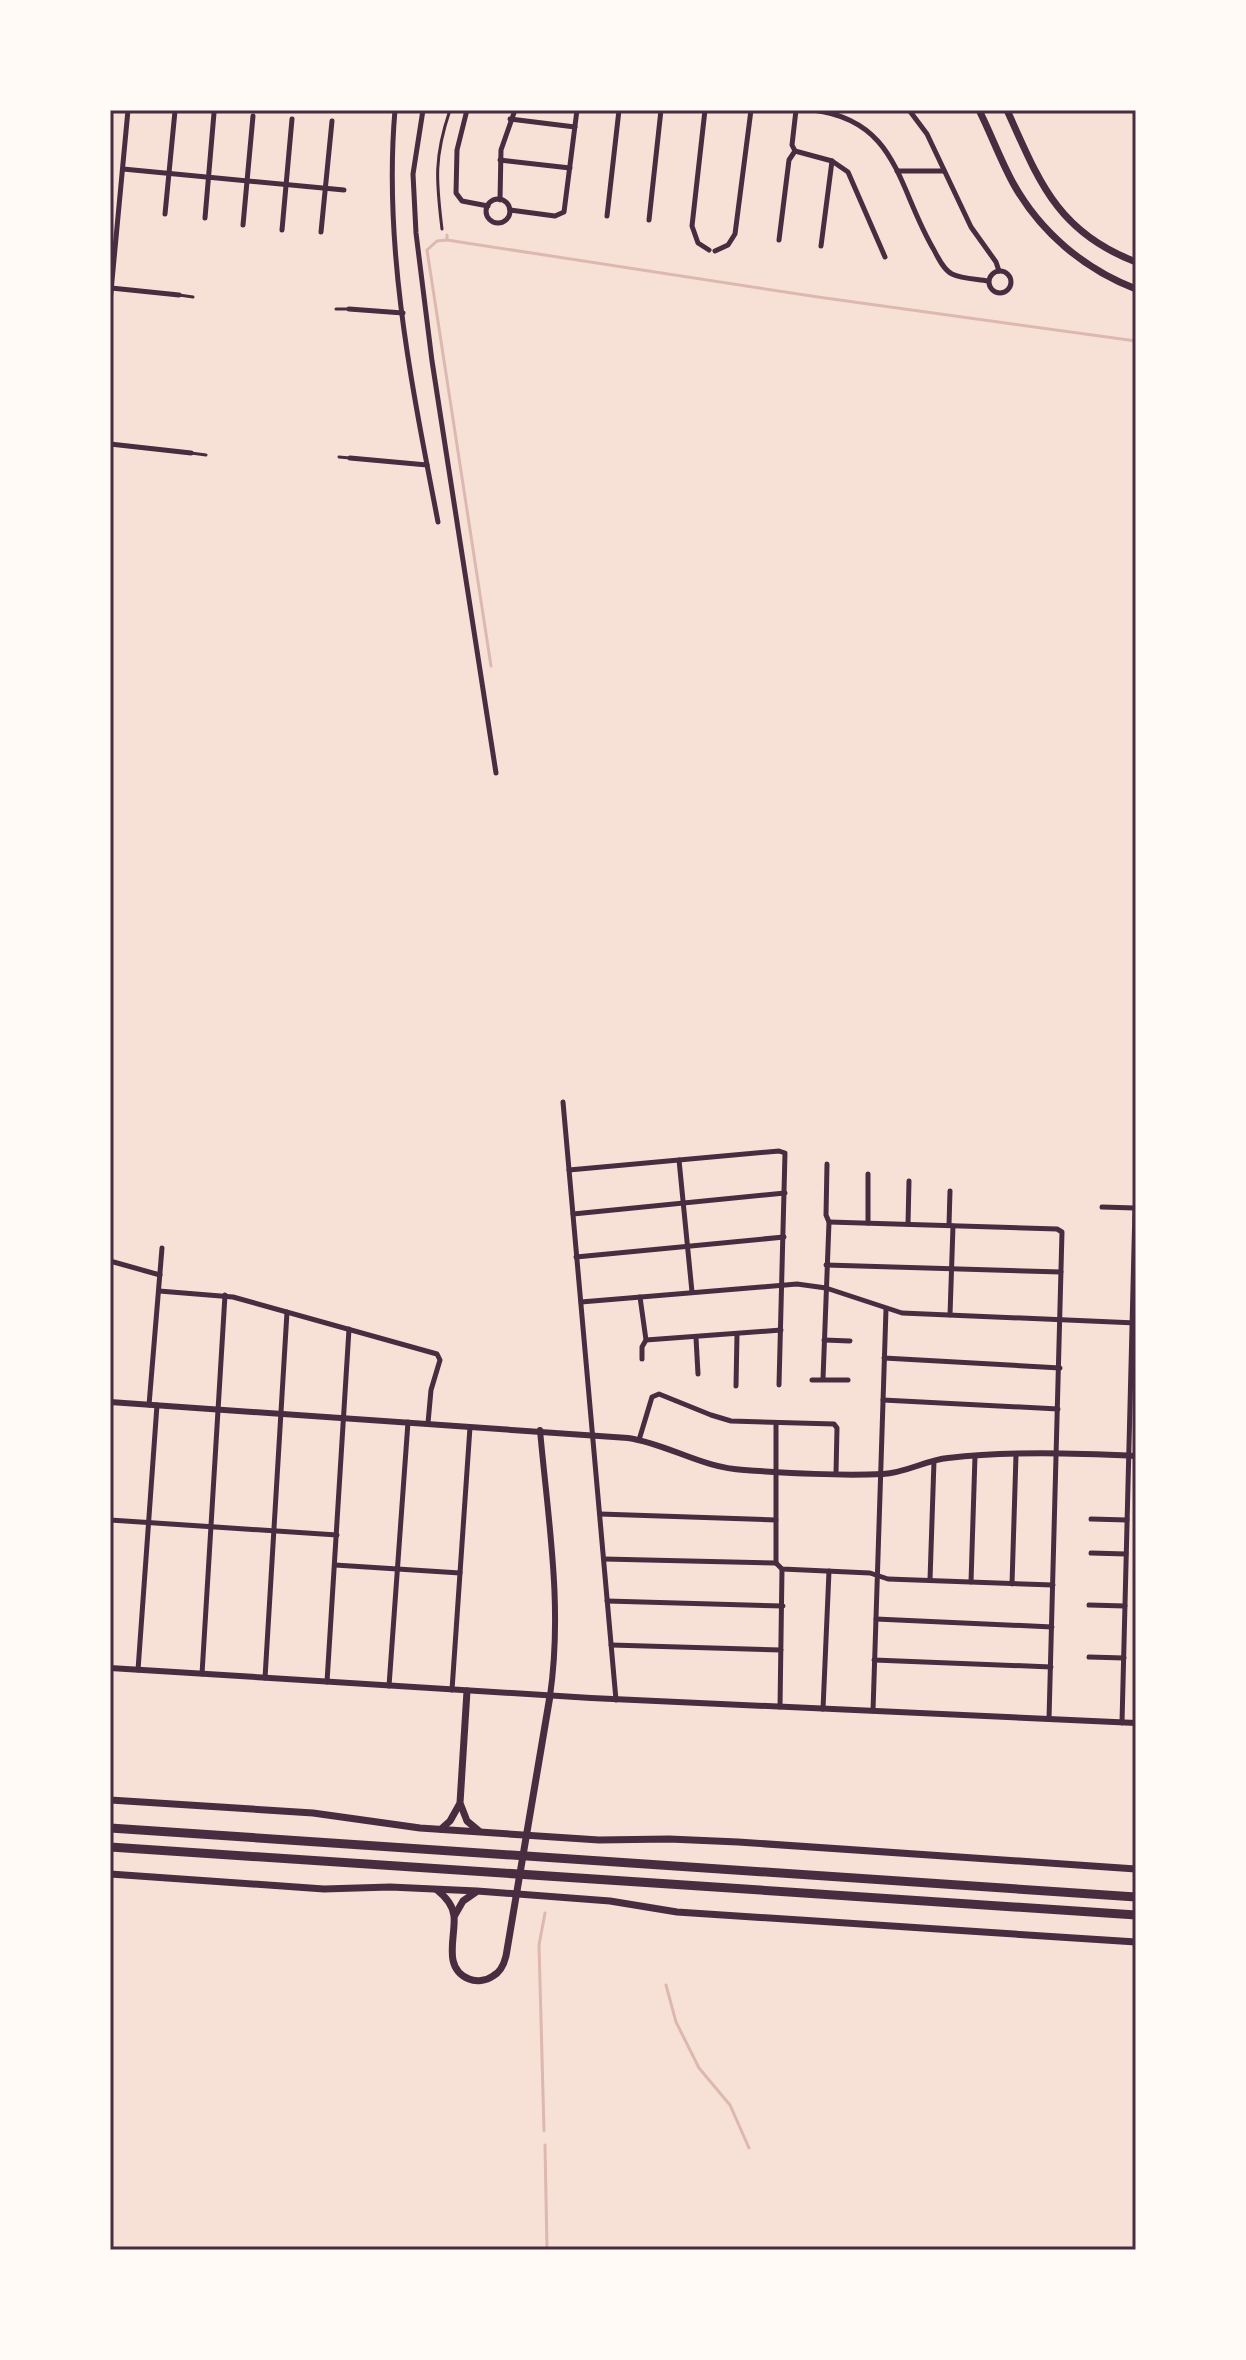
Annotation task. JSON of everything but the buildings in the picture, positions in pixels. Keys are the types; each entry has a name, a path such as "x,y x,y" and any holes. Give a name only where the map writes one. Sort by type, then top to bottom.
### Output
{"highway":[{"path":"110,1828 1136,1897"},
{"path":"110,1847 1136,1915"}],"main road":[{"path":"979,110 1014,185 1043,226 1084,263 1136,289"},
{"path":"1007,110 1034,171 1060,211 1089,237 1136,262"},
{"path":"441,1829 460,1803 467,1691"},
{"path":"436,1889 449,1901 454,1917 454,1964 464,1976 477,1980 491,1978 501,1970 506,1956 550,1696"},
{"path":"110,1800 313,1813 441,1829 599,1840 738,1842 1136,1869"},
{"path":"460,1803 467,1821 481,1832"},
{"path":"110,1874 324,1889 477,1891 597,1899 677,1912 1136,1942"},
{"path":"454,1917 463,1901 477,1891"}],"street":[{"path":"110,302 128,110"},
{"path":"395,110 391,159 392,213 403,313 438,522"},
{"path":"423,110 413,174 416,233 436,386 496,773"},
{"path":"467,110 457,150 456,193 462,201 488,206"},
{"path":"500,200 500,160 515,110"},
{"path":"510,210 562,214 566,209 577,110"},
{"path":"607,216 619,110"},
{"path":"649,220 661,110"},
{"path":"705,110 692,226 698,243 712,250 728,245 735,234 751,110"},
{"path":"796,110 792,145 795,151 832,161 844,168 851,177 885,257"},
{"path":"813,110 845,117 863,126 884,147 918,221 947,270 955,275 988,281 994,291 1006,291 1011,280 1007,273 999,271 992,274 988,281"},
{"path":"909,110 927,134 963,214 999,271"},
{"path":"165,214 175,111"},
{"path":"205,218 214,113"},
{"path":"243,225 253,116"},
{"path":"282,230 292,119"},
{"path":"510,119 575,127"},
{"path":"321,232 332,121"},
{"path":"779,240 789,160 795,151"},
{"path":"500,160 570,168"},
{"path":"821,246 832,161"},
{"path":"123,169 344,190"},
{"path":"897,171 944,171"},
{"path":"500,200 507,203 510,210 505,220 495,222 489,217 488,206 500,200"},
{"path":"111,288 179,295"},
{"path":"349,309 403,313"},
{"path":"110,444 191,453"},
{"path":"350,458 427,465"},
{"path":"563,1102 616,1700"},
{"path":"569,1170 779,1151 785,1153 779,1385"},
{"path":"679,1160 692,1292"},
{"path":"823,1379 829,1222 826,1215 827,1164"},
{"path":"868,1174 868,1223"},
{"path":"908,1224 909,1181"},
{"path":"950,1191 950,1315"},
{"path":"573,1214 785,1193"},
{"path":"1102,1207 1135,1208 1132,1456 1127,1520 1122,1723"},
{"path":"829,1222 1061,1230 1049,1719"},
{"path":"576,1257 784,1237"},
{"path":"138,1670 149,1523 162,1248"},
{"path":"110,1261 160,1275"},
{"path":"826,1265 1061,1272"},
{"path":"581,1302 782,1284 826,1288 909,1314 1134,1323"},
{"path":"159,1291 225,1295 440,1356 431,1390 428,1423"},
{"path":"202,1674 225,1295"},
{"path":"640,1297 646,1340 642,1347 642,1359"},
{"path":"873,1711 886,1309"},
{"path":"265,1678 287,1312"},
{"path":"327,1682 349,1329"},
{"path":"646,1340 781,1330"},
{"path":"736,1386 737,1334"},
{"path":"696,1338 698,1374"},
{"path":"824,1340 850,1341"},
{"path":"884,1358 1060,1368"},
{"path":"812,1380 848,1380"},
{"path":"639,1440 655,1394 667,1396 725,1420 836,1425 836,1473"},
{"path":"883,1400 1058,1409"},
{"path":"110,1402 592,1434 657,1444 715,1467 776,1471 880,1474 903,1471 934,1461 975,1456 1132,1456"},
{"path":"389,1686 408,1422"},
{"path":"776,1423 776,1563"},
{"path":"452,1690 470,1426"},
{"path":"540,1430 557,1612 550,1696"},
{"path":"1012,1584 1016,1455"},
{"path":"971,1582 975,1456"},
{"path":"930,1580 934,1461"},
{"path":"600,1514 776,1520"},
{"path":"1091,1519 1127,1520"},
{"path":"110,1520 337,1535"},
{"path":"1091,1553 1126,1554"},
{"path":"604,1559 776,1563 782,1569 877,1575 888,1579 1053,1585"},
{"path":"335,1565 460,1573"},
{"path":"780,1707 782,1569"},
{"path":"823,1709 829,1571"},
{"path":"607,1601 783,1606"},
{"path":"1089,1605 1125,1606"},
{"path":"876,1619 1052,1627"},
{"path":"611,1645 781,1650"},
{"path":"1089,1657 1124,1658"},
{"path":"874,1660 1051,1667"},
{"path":"110,1668 616,1700 1136,1723"}],"lane":[{"path":"442,229 436,180 439,140 450,110"},
{"path":"179,295 193,297"},
{"path":"336,309 349,309"},
{"path":"191,453 206,455"},
{"path":"339,457 350,458"}],"waterway":[{"path":"447,235 447,240 437,241 427,250 491,666"},
{"path":"447,240 818,297 1136,341"},
{"path":"544,2131 539,1945 545,1913"},
{"path":"666,1985 676,2022 699,2068 730,2105 749,2148"},
{"path":"545,2145 547,2250"}]}
